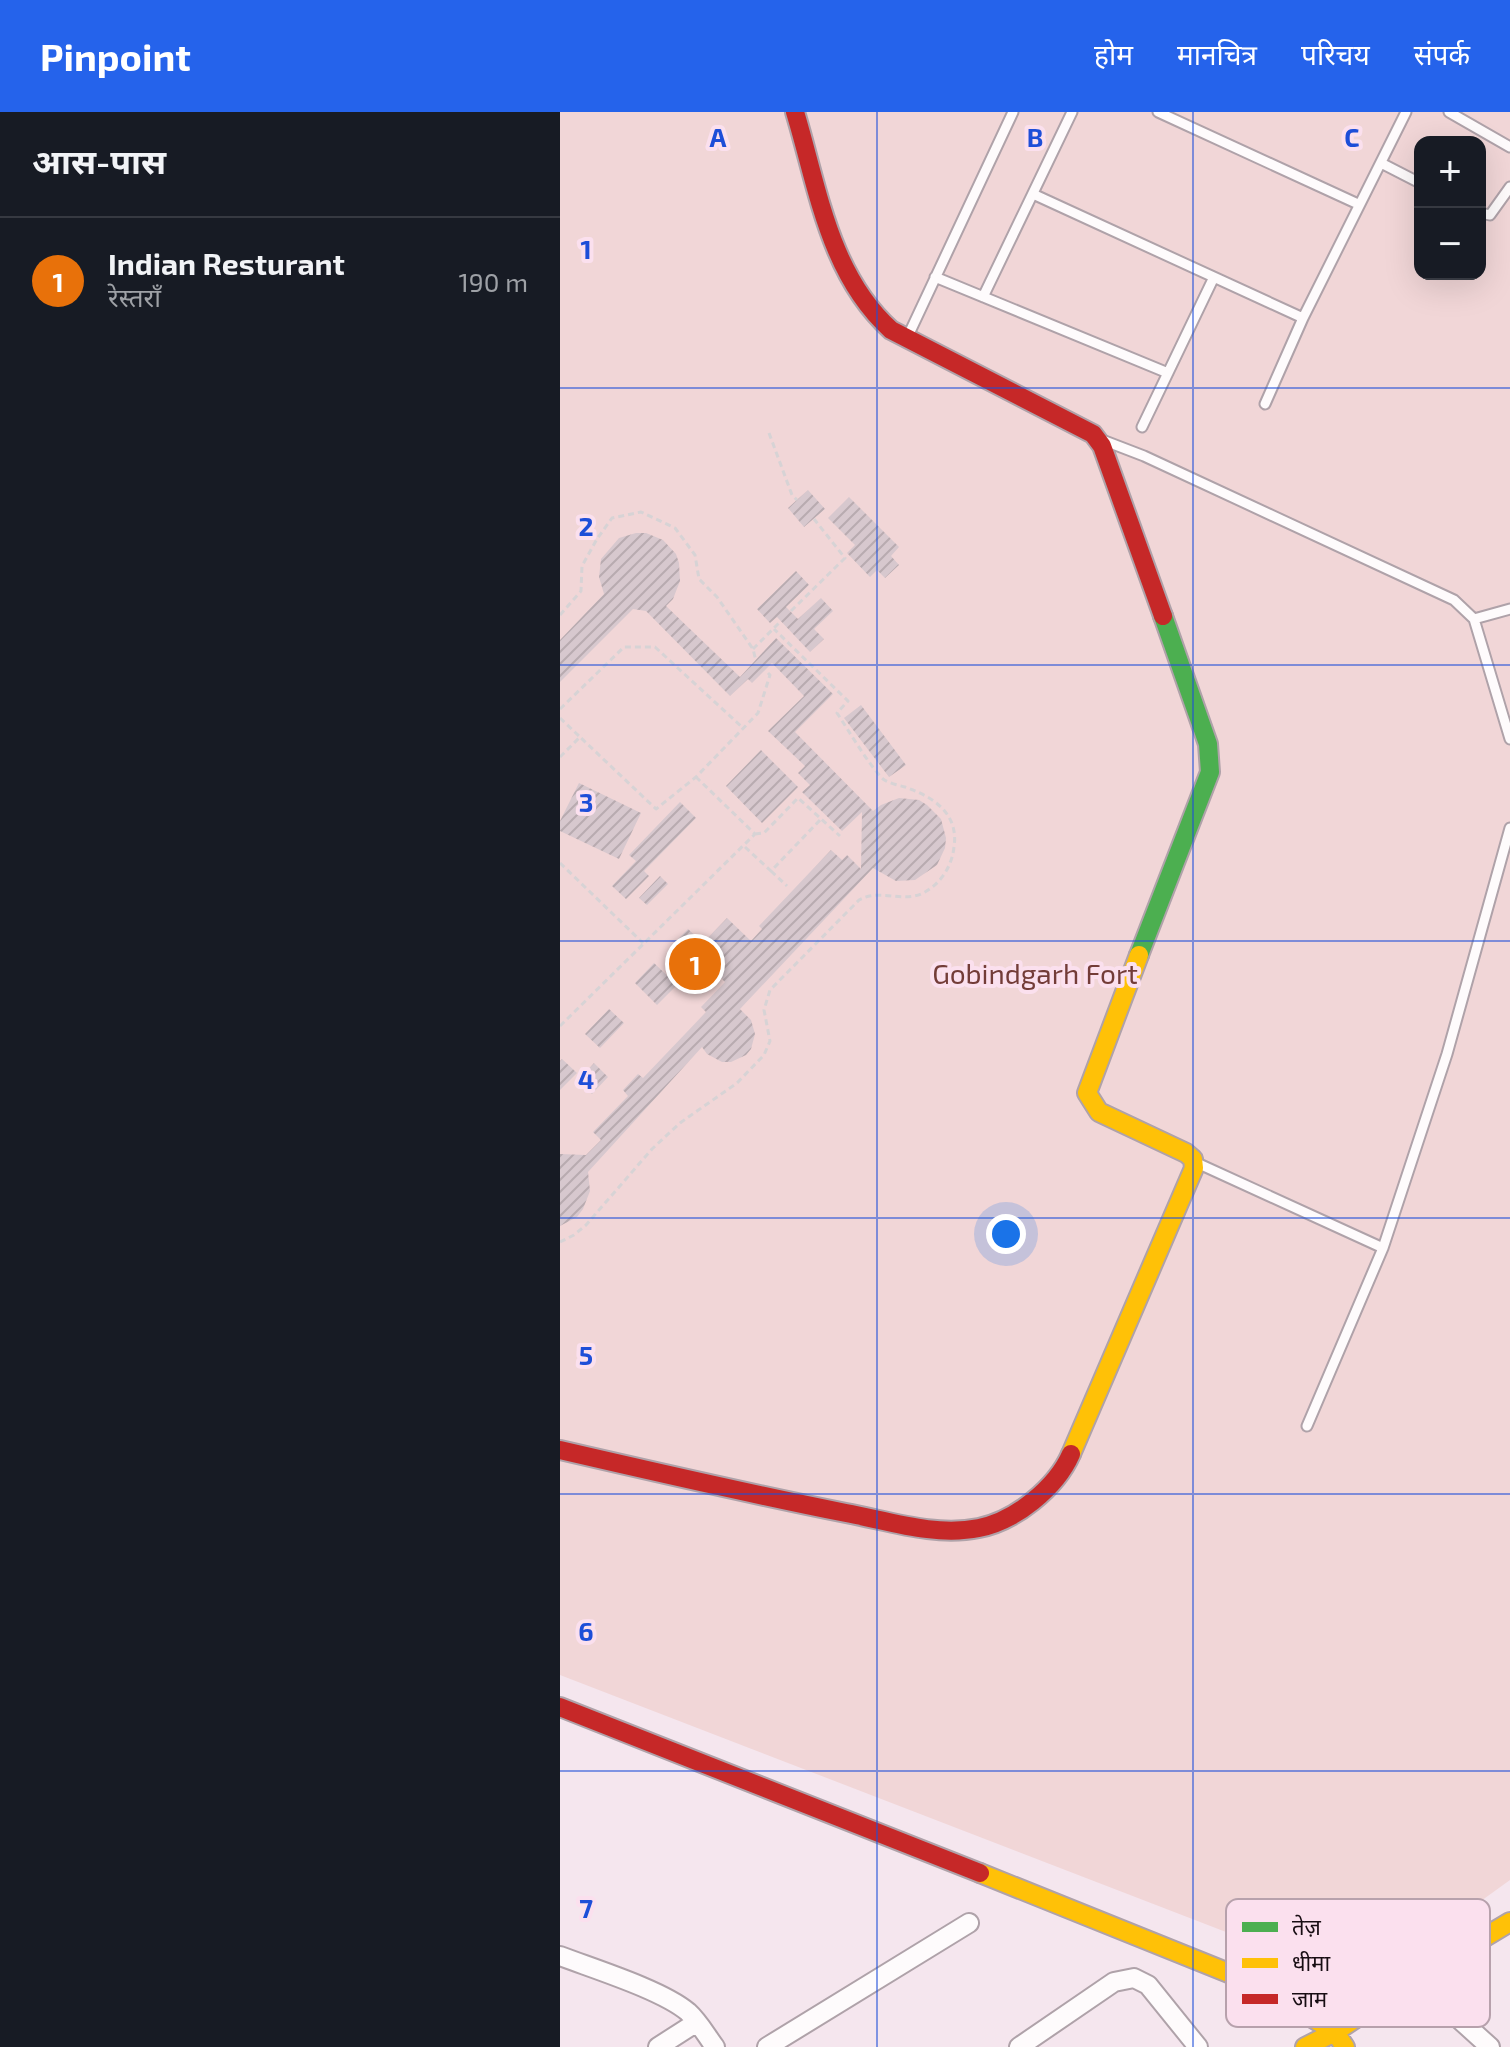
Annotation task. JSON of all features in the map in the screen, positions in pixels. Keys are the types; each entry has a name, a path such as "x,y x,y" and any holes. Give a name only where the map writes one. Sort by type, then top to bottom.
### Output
{"street":[{"path":"560,1450 921,1527 957,1530 979,1528 996,1522 1034,1500 1067,1463 1195,1162 1186,1153 1099,1112 1087,1093 1206,788 1211,761 1208,744 1098,439 1079,426 907,339 869,313 850,283 836,249 795,112"},
{"path":"560,1707 1226,1971"},
{"path":"1490,1934 1510,1922"},
{"path":"767,2047 969,1923"},
{"path":"560,1956 654,1993 681,2007 697,2022 715,2047"},
{"path":"1019,2047 1114,1982 1134,1978 1148,1985 1198,2047"},
{"path":"658,2047 697,2022"},
{"path":"1322,2027 1340,2039"},
{"path":"1468,2027 1490,2047"},
{"path":"1305,2047 1340,2039"}],"lane":[{"path":"907,339 1013,112"},
{"path":"983,297 1072,112"},
{"path":"1158,112 1358,204"},
{"path":"1265,404 1358,204 1406,112"},
{"path":"1449,112 1510,147"},
{"path":"1381,163 1414,180"},
{"path":"1486,214 1495,212 1510,187"},
{"path":"1033,194 1303,318"},
{"path":"935,277 1168,373"},
{"path":"1142,427 1214,277"},
{"path":"1098,439 1144,456 1454,600 1474,619 1510,739"},
{"path":"1474,619 1510,609"},
{"path":"1307,1426 1383,1248 1447,1054 1510,828"},
{"path":"1195,1162 1383,1248"}],"path":[{"path":"769,433 783,473 797,500"},
{"path":"560,615 581,591 582,566 612,518 641,512 675,528 695,555 699,579 717,597 753,649 756,661"},
{"path":"791,611 845,558 814,519"},
{"path":"753,649 781,621"},
{"path":"560,1242 586,1225 652,1149 680,1123 737,1083 764,1055 770,1041 764,1010 770,990 859,900 866,896 923,894 940,879 952,859 955,838 947,813 927,796 884,780 837,713 848,701 774,629"},
{"path":"560,709 624,647 655,647 743,728"},
{"path":"560,718 656,809 696,777 758,713 770,675 765,670"},
{"path":"560,757 580,737"},
{"path":"696,777 755,834"},
{"path":"560,1026 755,834 764,833 798,798 840,836"},
{"path":"771,871 821,819"},
{"path":"744,846 787,886"},
{"path":"560,863 644,944"}],"green space":[{"name":"Gobindgarh Fort","path":"560,112 1510,112 1510,1880 1484,1899 1226,1899 1226,1932 560,1675"}],"building":[{"path":"808,490 825,509 804,527 788,508"},
{"path":"849,497 899,547 891,556 899,565 885,578 877,570 870,577 847,553 855,545 828,518"},
{"path":"646,533 663,540 676,554 680,581 673,599 666,606 740,677 776,638 833,694 795,732 873,811 899,798 919,800 927,805 941,819 945,848 937,865 915,880 896,881 873,868 740,1009 751,1020 755,1034 746,1055 731,1062 722,1062 707,1054 702,1047 588,1172 590,1191 583,1209 577,1217 560,1226 560,1154 586,1155 601,1140 593,1132 628,1096 623,1090 638,1074 643,1078 706,1012 701,1007 725,982 714,971 723,962 718,958 691,986 676,971 693,953 678,939 688,929 703,943 727,918 751,941 762,929 759,926 831,850 842,860 847,855 861,869 862,812 842,831 802,792 810,785 798,773 805,766 768,731 804,696 772,663 752,683 748,679 730,696 646,611 633,609 560,682 560,640 604,594 599,577 601,559 619,538"},
{"path":"796,571 809,585 786,607 798,619 821,598 833,611 814,629 824,639 810,652 777,617 770,623 757,609"},
{"path":"861,705 906,765 889,777 844,718"},
{"path":"761,750 798,787 762,823 726,786"},
{"path":"579,783 641,813 619,859 560,831 560,821"},
{"path":"680,802 696,818 644,871 649,876 626,899 612,886 636,861 629,855"},
{"path":"660,876 668,884 647,905 639,898"},
{"path":"654,963 677,985 657,1005 635,983"},
{"path":"609,1009 624,1023 600,1048 585,1034"},
{"path":"562,1059 577,1073 560,1090 560,1061"},
{"path":"594,1063 608,1077 592,1094 578,1081"}],"traffic: fast":[{"path":"1139,955 1210,772 1208,744 1163,616"}],"traffic: slow":[{"path":"1071,1454 1194,1168 1193,1159 1186,1153 1099,1112 1087,1093 1139,955"},
{"path":"980,1873 1226,1972"},
{"path":"1490,1934 1510,1922"},
{"path":"1327,2027 1335,2032 1345,2047"},
{"path":"1305,2047 1343,2027"}],"traffic: jam":[{"path":"795,112 828,228 853,283 870,308 891,330 1093,434 1102,446 1163,616"},
{"path":"560,1450 895,1524 946,1531 979,1528 1020,1510 1045,1491 1071,1454"},
{"path":"560,1707 980,1873"}],"place":[{"name":"Indian Resturant","path":"695,964"}]}
